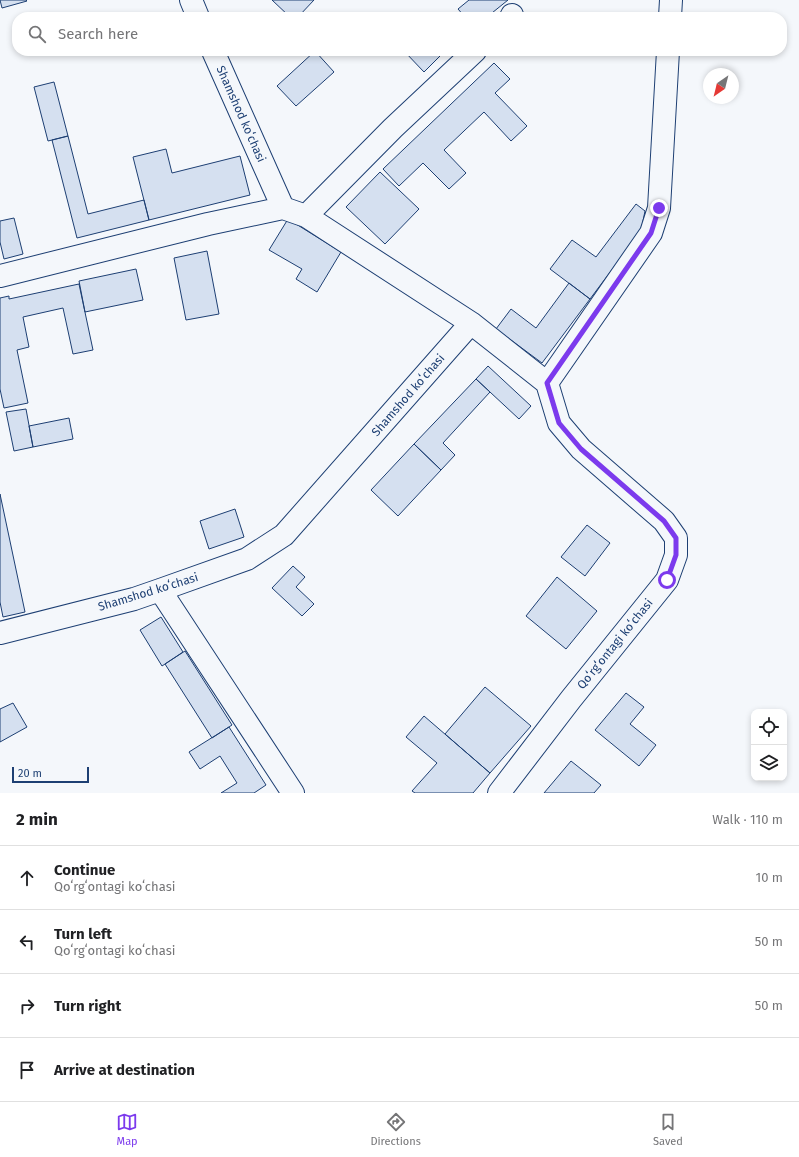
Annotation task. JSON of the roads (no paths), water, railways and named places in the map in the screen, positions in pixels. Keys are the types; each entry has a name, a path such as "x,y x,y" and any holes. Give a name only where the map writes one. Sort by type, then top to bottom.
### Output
{"street":[{"path":"190,0 196,12"},
{"path":"670,12 671,0"},
{"name":"Shamshod koʻchasi","path":"215,56 283,208"},
{"path":"306,216 393,128 470,56"},
{"path":"0,276 208,224 283,208 306,216 471,323 547,383 651,233 659,208 668,56"},
{"name":"Shamshod koʻchasi","path":"0,633 134,599 247,559 284,535 471,323"},
{"name":"Qoʻrgʻontagi koʻchasi","path":"499,793 571,699 667,580 676,555 676,538 664,521 581,449 559,423 547,383"},
{"path":"160,590 293,793"}]}
